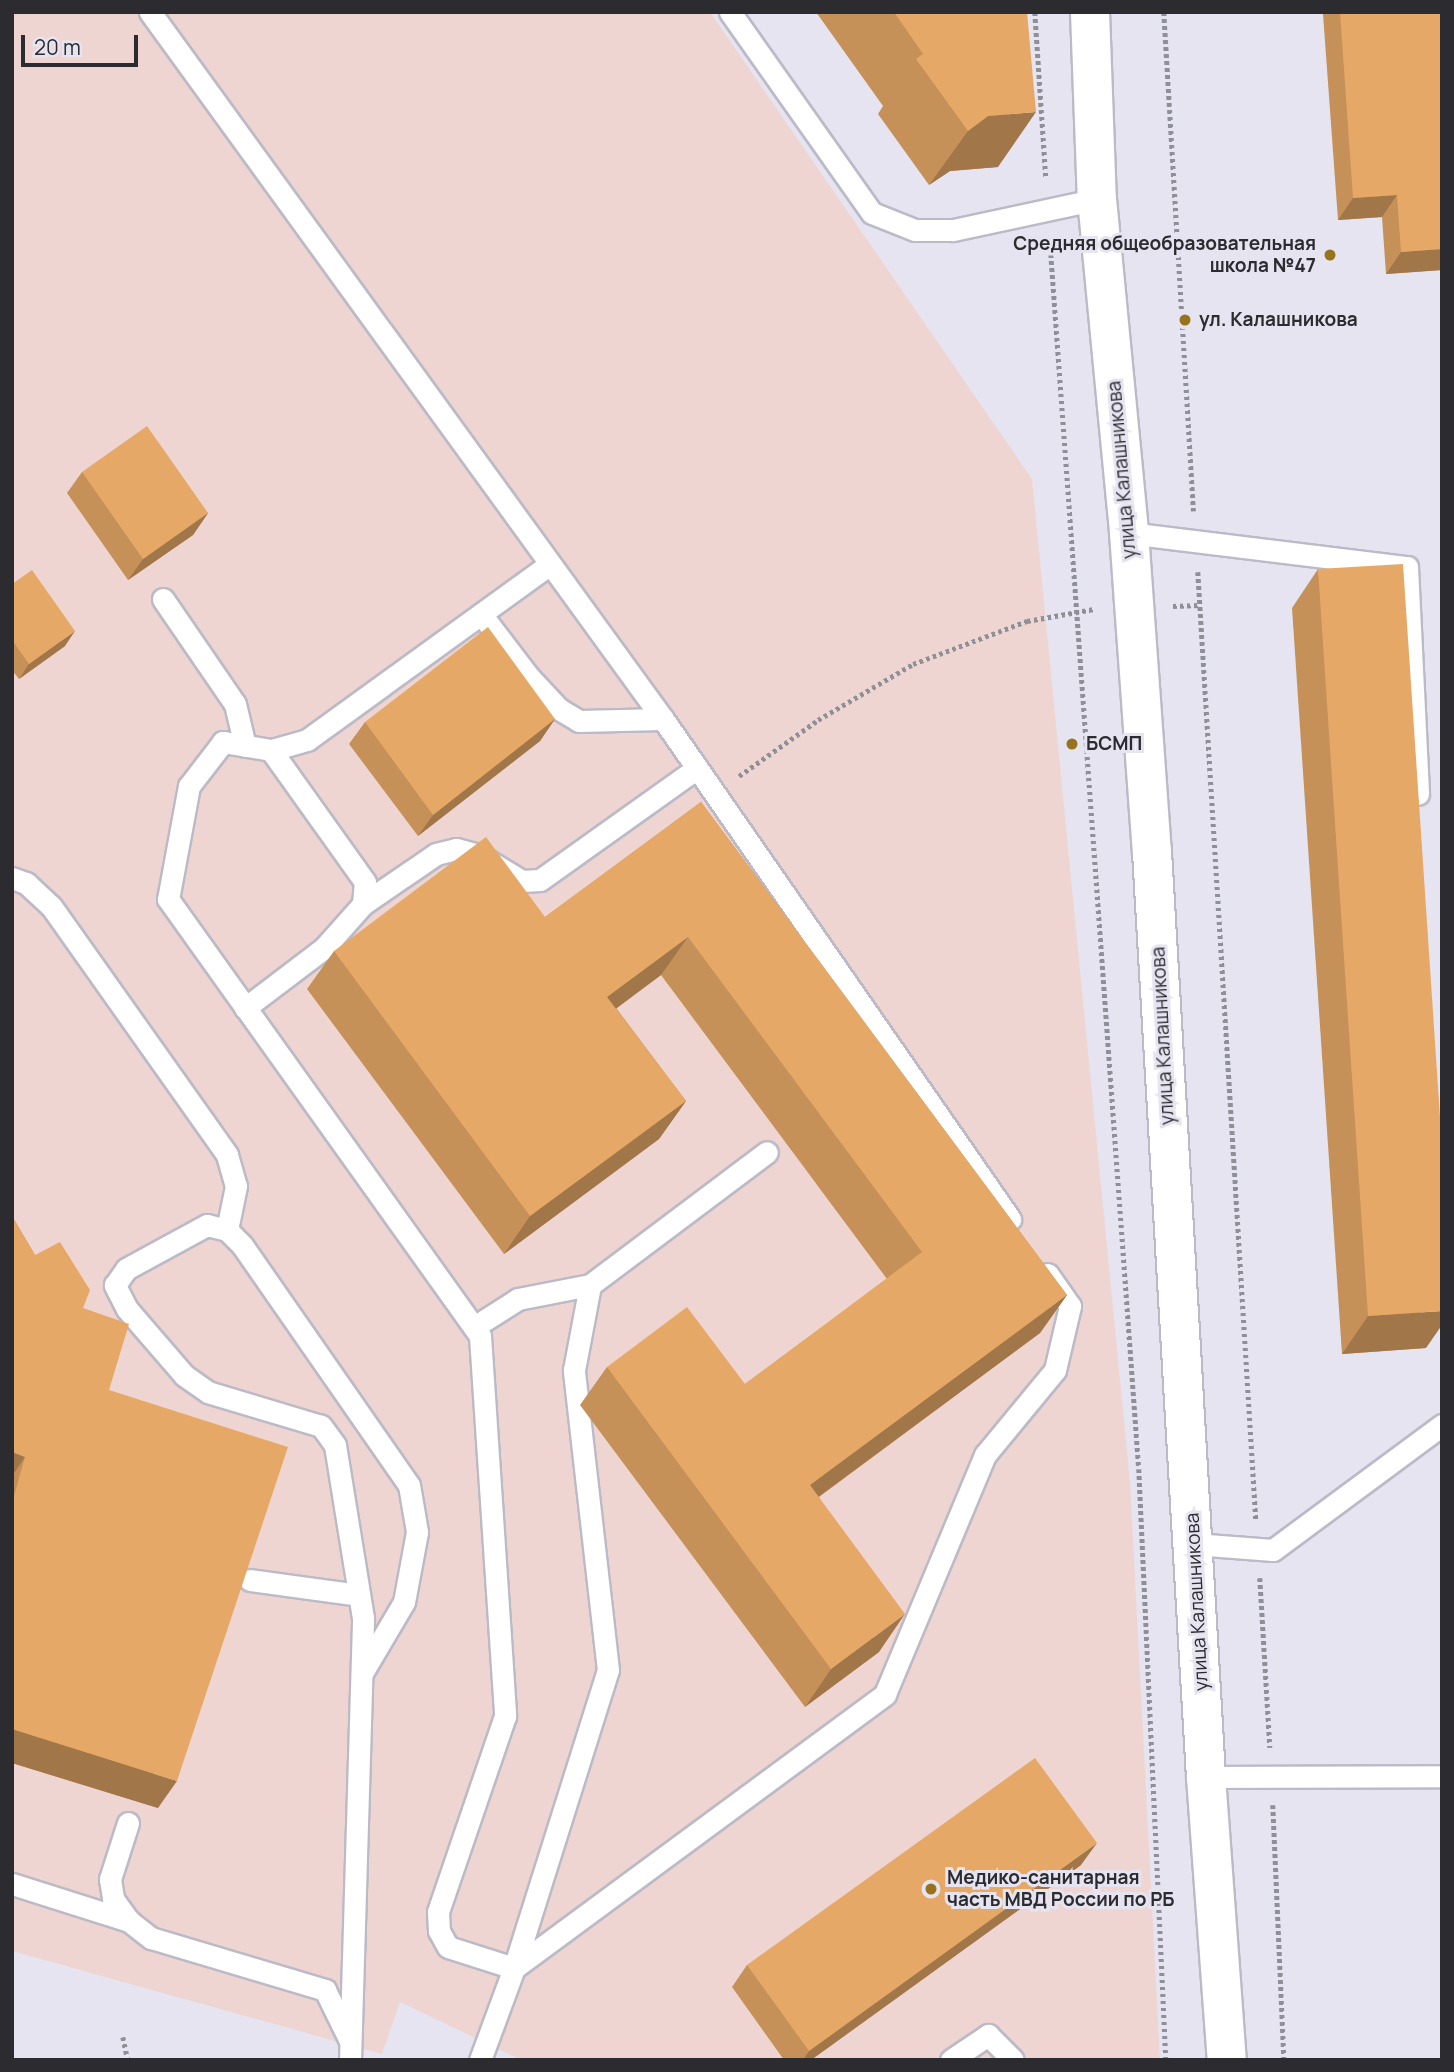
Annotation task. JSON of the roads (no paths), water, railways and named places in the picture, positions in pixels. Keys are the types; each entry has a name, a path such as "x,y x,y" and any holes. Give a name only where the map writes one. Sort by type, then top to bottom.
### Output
{"main road":[{"name":"улица Калашникова","path":"1090,12 1097,199 1129,533 1194,1544 1206,1777 1227,2060"}],"lane":[{"path":"150,12 663,719 1023,1238"},
{"path":"730,12 873,213 915,230 953,230 1097,199"},
{"path":"1129,533 1407,567 1419,815"},
{"path":"514,1968 448,1947 439,1931 438,1912 505,1716 480,1336 168,899 189,786 223,742 271,750 307,740 550,564"},
{"path":"163,599 235,704 245,746"},
{"path":"481,614 528,677 559,709 579,721 663,719"},
{"path":"271,750 365,882 363,904"},
{"path":"245,1008 324,947 363,904 436,854 456,849 480,855 522,881 540,880 697,768"},
{"path":"12,878 26,883 51,906 227,1155 236,1186 227,1230"},
{"path":"474,1327 518,1299 590,1285 767,1152"},
{"path":"351,2053 362,1672 359,1595 335,1445 321,1426 208,1392 184,1375 127,1309 115,1285 126,1269 207,1225 227,1230 409,1485 417,1532 404,1602 362,1672"},
{"path":"514,1968 885,1694 985,1455 1055,1370 1070,1306 1039,1261"},
{"path":"480,2060 514,1968 608,1670 574,1370 590,1285"},
{"path":"328,1436 360,1414"},
{"path":"1194,1544 1273,1550 1442,1426"},
{"path":"250,1580 359,1595"},
{"path":"1206,1777 1442,1776"},
{"path":"128,1823 110,1880 113,1899 129,1922"},
{"path":"12,1884 129,1922 151,1938 325,1990 351,2053"},
{"path":"951,2060 988,2035 1013,2060"}],"place":[{"name":"Средняя общеобразовательная школа №47","path":"1330,255"},
{"name":"ул. Калашникова","path":"1185,320"},
{"name":"БСМП","path":"1072,744"},
{"name":"Медико-санитарная часть МВД России по РБ","path":"931,1889"}]}
